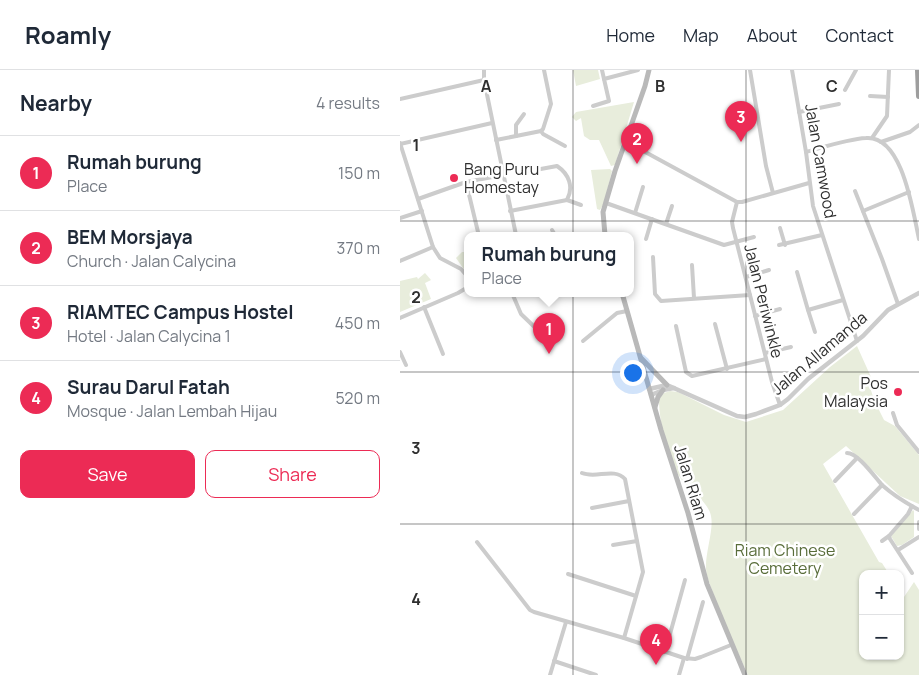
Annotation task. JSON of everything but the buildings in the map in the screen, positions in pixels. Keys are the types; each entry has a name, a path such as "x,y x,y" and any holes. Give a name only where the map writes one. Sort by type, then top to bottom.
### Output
{"highway":[{"path":"918,70 919,96"}],"main road":[{"path":"605,232 603,220 606,203 649,70"},
{"name":"Jalan Riam","path":"623,297 707,584 745,675"},
{"path":"640,356 653,372 667,384"},
{"path":"655,408 658,397 663,390"}],"street":[{"path":"484,70 492,124 515,232"},
{"path":"541,131 551,104 544,70"},
{"path":"592,106 608,103 609,101 602,70"},
{"path":"604,79 638,70"},
{"path":"750,70 766,166 773,193"},
{"name":"Jalan Camwood","path":"792,70 813,206 857,341"},
{"path":"845,90 856,70"},
{"path":"872,138 887,116 890,70"},
{"path":"400,99 484,80"},
{"path":"870,96 888,97"},
{"path":"799,112 839,104"},
{"path":"516,136 516,125 524,114"},
{"path":"464,272 440,258 433,247 400,143 492,124"},
{"path":"882,142 910,132 919,126"},
{"path":"496,140 541,131"},
{"path":"541,131 565,146"},
{"path":"806,152 866,138 882,142 896,158 909,192 919,239"},
{"path":"625,141 737,202 809,183"},
{"path":"519,173 557,166 567,174 570,189 567,200"},
{"path":"418,198 466,182 503,175"},
{"path":"466,182 478,232"},
{"path":"635,212 643,187"},
{"path":"854,191 898,304"},
{"path":"863,211 909,192"},
{"path":"510,211 567,200 581,205"},
{"name":"Jalan Periwinkle","path":"737,202 732,222 766,359 780,405"},
{"path":"606,203 724,245 736,240 754,237"},
{"path":"666,224 672,206"},
{"path":"400,218 422,211"},
{"path":"646,239 652,219"},
{"path":"780,228 785,244"},
{"path":"779,245 822,235"},
{"path":"400,261 433,247"},
{"path":"653,257 655,294 661,301 750,296"},
{"path":"692,265 694,298"},
{"path":"746,276 769,270"},
{"path":"797,272 815,332"},
{"path":"400,318 464,289"},
{"name":"Jalan Allamanda","path":"667,384 738,416 746,417 756,414 780,405 819,370 857,341 881,316 919,293"},
{"path":"514,297 521,314 546,338"},
{"path":"808,310 843,300"},
{"path":"424,307 443,354"},
{"path":"755,316 780,309"},
{"path":"583,341 617,312 627,311"},
{"path":"715,324 727,369"},
{"path":"676,326 687,374 694,376 766,359"},
{"path":"765,353 791,347"},
{"path":"400,352 406,365"},
{"path":"650,392 667,384"},
{"path":"650,392 675,388"},
{"path":"893,413 897,426 919,452"},
{"path":"847,453 851,453 857,458 882,485 919,510"},
{"path":"835,481 857,458"},
{"path":"582,473 587,475 613,473 624,476 643,572 624,638"},
{"path":"854,514 882,485"},
{"path":"592,508 629,501"},
{"path":"882,541 889,536 908,514 912,506"},
{"path":"919,522 919,528"},
{"path":"889,536 912,573"},
{"path":"898,550 919,537"},
{"path":"613,545 637,540"},
{"path":"477,542 530,610 538,614 624,638 686,659 701,658 731,644"},
{"path":"568,574 636,596"},
{"path":"665,652 685,580"},
{"path":"679,675 686,659 703,602"},
{"path":"550,675 566,622"},
{"path":"554,661 596,675"}],"green space":[{"path":"573,70 598,70 600,79 576,86"},
{"path":"634,102 615,165 611,166 599,140 590,140 584,136 581,118 576,121 572,117 576,112"},
{"path":"610,169 612,171 604,203 600,210 597,209 591,170"},
{"path":"464,252 464,269 456,258"},
{"path":"425,273 431,280 425,283 431,299 400,312 400,281 417,277 418,279"},
{"name":"Riam Chinese Cemetery","path":"857,346 871,377 870,387 874,400 884,420 895,426 919,455 919,504 900,496 846,446 823,464 879,562 882,563 886,570 859,570 859,660 904,660 904,597 914,582 919,590 919,675 748,675 722,617 707,576 706,563 712,522 711,516 700,498 679,476 669,455 659,408 659,398 664,393 670,391 678,392 724,415 746,422 783,410 830,367"},
{"path":"913,510 914,537 897,546 891,536"}],"place":[{"name":"RIAMTEC Campus Hostel","path":"741,142"},
{"name":"BEM Morsjaya","path":"637,164"},
{"name":"Bang Puru Homestay","path":"454,178"},
{"name":"Rumah burung","path":"549,354"},
{"name":"Pos Malaysia","path":"898,392"},
{"name":"Surau Darul Fatah","path":"656,665"}]}
